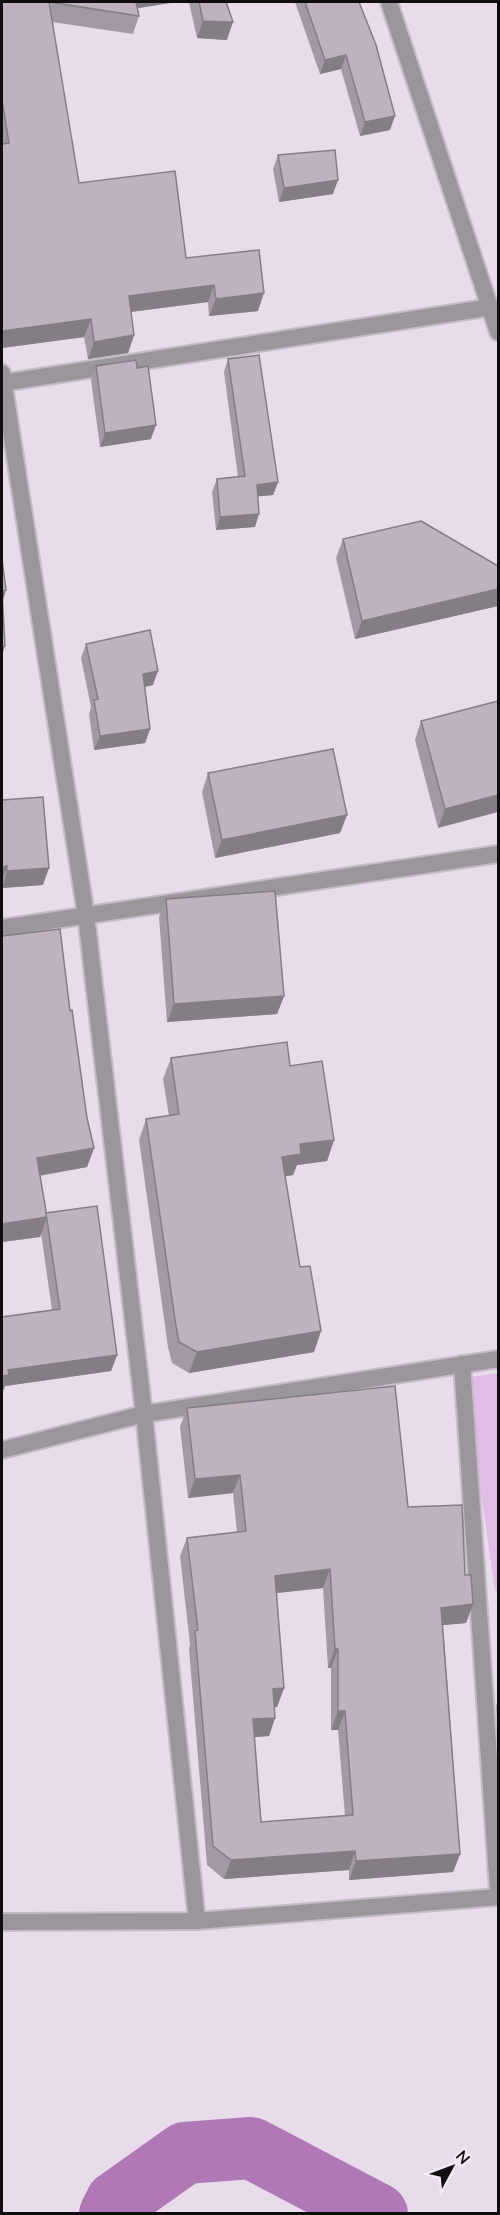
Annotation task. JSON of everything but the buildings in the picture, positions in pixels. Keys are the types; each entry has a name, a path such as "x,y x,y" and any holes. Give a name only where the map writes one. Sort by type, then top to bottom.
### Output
{"street":[{"path":"388,2 492,307 498,332"},
{"path":"197,1921 144,1414 86,915 2,379 492,307"},
{"path":"2,928 498,854"},
{"path":"2,1450 144,1414 498,1359"},
{"path":"462,1364 498,1890"},
{"path":"2,1922 197,1921 498,1897"}],"shaded area":[{"path":"498,1373 498,1591 495,1591 465,1378"}],"waterway":[{"path":"110,2214 116,2202 185,2153 251,2148 377,2214"}]}
